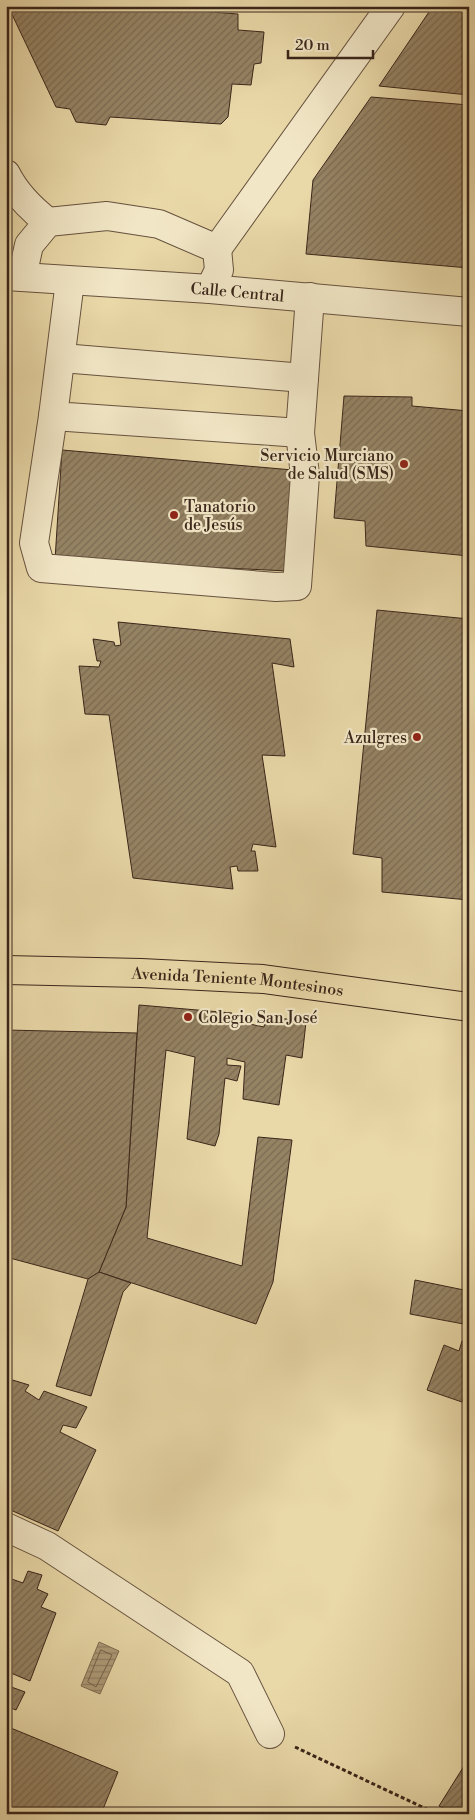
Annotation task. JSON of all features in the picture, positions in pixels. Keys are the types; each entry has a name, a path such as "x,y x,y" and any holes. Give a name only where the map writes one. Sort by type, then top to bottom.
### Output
{"main road":[{"name":"Avenida Teniente Montesinos","path":"6,970 141,973 263,979 469,1007"}],"street":[{"path":"210,289 219,270 217,249 391,6"},
{"path":"6,174 13,189 33,210 48,222 107,216 142,221 159,224 217,249"},
{"path":"14,276 29,245 48,222"},
{"name":"Calle Central","path":"14,276 210,289 469,312"},
{"path":"70,281 62,358 34,543 41,568 276,588 298,586 305,475 300,434 310,298"},
{"path":"62,358 304,378"},
{"path":"53,416 300,434"},
{"path":"6,1527 47,1546 240,1673 270,1734"}],"path":[{"path":"270,1734 437,1814"}],"water":[{"path":"99,1642 119,1651 100,1694 81,1686"}],"building":[{"path":"8,6 133,6 238,14 238,30 264,32 261,63 254,64 251,85 232,84 228,117 221,124 110,117 106,125 76,122 70,109 56,107"},
{"path":"433,6 469,6 469,95 379,86"},
{"path":"371,97 469,105 469,268 306,254 313,180"},
{"name":"Servicio Murciano de Salud (SMS)","path":"344,396 412,397 412,406 469,411 469,556 366,546 365,521 334,518"},
{"name":"Tanatorio de Jesús","path":"62,450 293,470 288,571 55,560"},
{"name":"Azulgres","path":"377,610 469,619 469,900 382,892 382,858 353,854"},
{"path":"118,622 290,639 294,667 272,663 285,756 262,755 276,847 253,844 251,851 255,851 258,871 238,871 237,866 230,867 233,889 133,878 109,715 85,714 79,666 99,667 101,661 97,661 93,639 114,642 115,646 121,645"},
{"path":"139,1005 232,1013 230,1020 264,1027 266,1016 306,1022 302,1058 286,1055 279,1105 243,1099 245,1062 227,1058 227,1065 241,1066 237,1081 225,1078 219,1134 215,1146 187,1139 195,1057 166,1050 147,1238 242,1266 258,1137 292,1140 273,1282 256,1324 99,1272 126,1207"},
{"path":"6,1030 137,1033 126,1207 99,1272 88,1279 6,1257"},
{"path":"99,1272 131,1283 123,1292 91,1396 56,1386 88,1279"},
{"path":"415,1280 469,1291 469,1325 410,1314"},
{"path":"462,1341 469,1343 469,1383 462,1402 427,1390 444,1345 459,1351"},
{"path":"6,1378 29,1385 25,1391 39,1400 44,1391 87,1407 76,1428 63,1425 60,1432 96,1450 58,1531 6,1508"},
{"path":"6,1541 11,1543 6,1555"},
{"path":"28,1571 42,1575 37,1589 48,1594 41,1607 56,1613 30,1681 6,1671 6,1577 23,1583"},
{"path":"6,1685 25,1692 16,1710 6,1706"},
{"path":"6,1726 118,1772 101,1814 6,1814"},
{"path":"469,1758 469,1814 454,1814 439,1806"}],"place":[{"name":"Servicio Murciano de Salud (SMS)","path":"404,464"},
{"name":"Tanatorio de Jesús","path":"174,515"},
{"name":"Azulgres","path":"417,737"},
{"name":"Colegio San José","path":"188,1017"}]}
